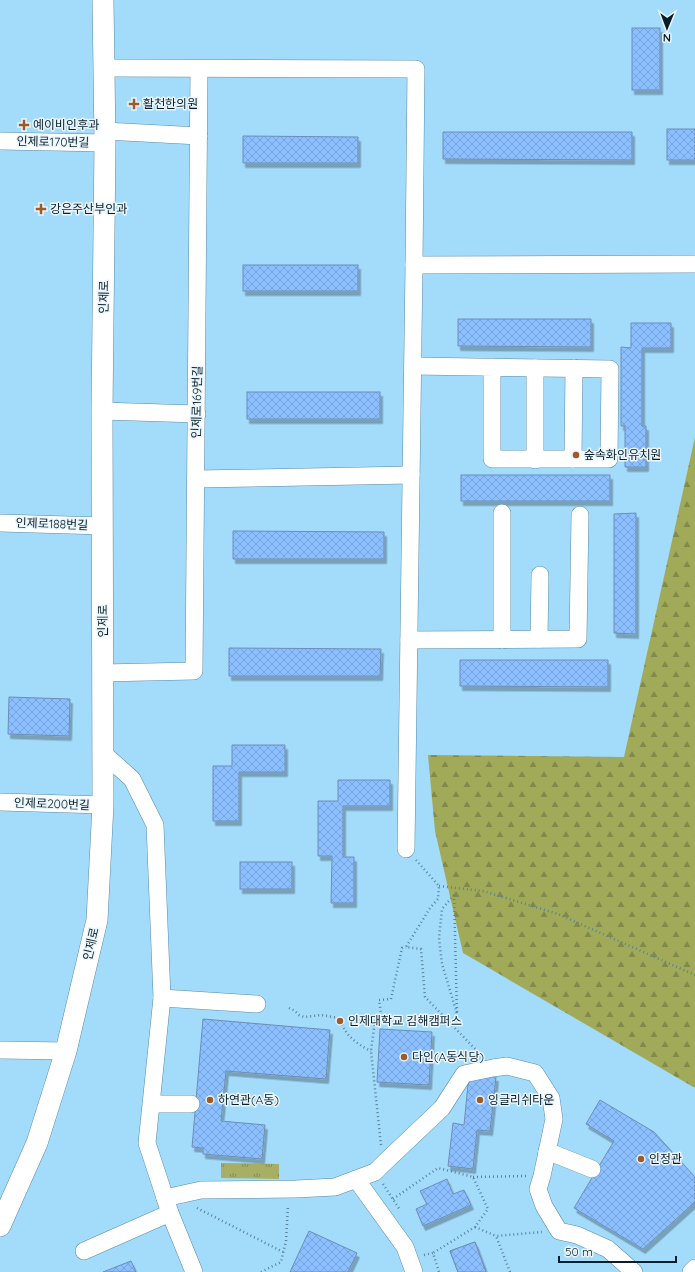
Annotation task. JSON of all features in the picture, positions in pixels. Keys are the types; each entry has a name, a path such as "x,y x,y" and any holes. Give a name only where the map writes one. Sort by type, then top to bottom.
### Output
{"main road":[{"name":"인제로","path":"0,1226 38,1143 66,1051 97,920 103,805 102,411 105,137 103,0"}],"street":[{"path":"104,68 416,69 406,849"},
{"name":"인제로169번길","path":"102,673 194,671 199,69"},
{"path":"105,137 199,136"},
{"name":"인제로170번길","path":"0,141 105,137"},
{"path":"414,265 695,264"},
{"path":"413,366 574,368 610,369 610,459 492,459 492,367"},
{"path":"534,460 535,368"},
{"path":"573,459 574,368"},
{"path":"102,411 197,414"},
{"path":"196,478 411,475"},
{"path":"502,513 502,640"},
{"path":"409,640 578,639 580,515"},
{"name":"인제로188번길","path":"0,523 103,526"},
{"path":"539,639 540,575"},
{"path":"103,753 132,779 155,825 162,998 147,1143 167,1206 194,1272"},
{"name":"인제로200번길","path":"0,802 103,805"},
{"path":"162,998 257,1004"},
{"path":"0,1050 66,1051"},
{"path":"84,1251 167,1206 201,1190 335,1187 375,1172 442,1108 464,1074 507,1066 535,1074 551,1098 554,1120 538,1189 544,1206 558,1231 577,1235 608,1249 634,1272"},
{"path":"152,1104 191,1104"},
{"path":"547,1151 592,1170"},
{"path":"356,1179 405,1247 414,1272"},
{"path":"691,1272 695,1268"}],"path":[{"path":"406,849 439,886 482,891 558,914 695,975"},
{"path":"383,1164 371,1051 375,1021 381,1013 379,1000 391,999 402,948 406,947 430,908 438,899 439,886"},
{"path":"454,895 457,1014 442,964 439,938 442,909 454,895"},
{"path":"406,947 422,949 425,997 493,1068"},
{"path":"289,1008 295,1011 298,1015 304,1017 321,1015 339,1018 345,1031 365,1048 371,1051"},
{"path":"393,1199 438,1168 473,1177 542,1176"},
{"path":"421,1256 433,1253 475,1227 488,1209 473,1177"},
{"path":"261,1272 281,1262 286,1241 288,1189"},
{"path":"194,1206 283,1252"},
{"path":"475,1227 496,1236 558,1231"},
{"path":"496,1236 510,1272"},
{"path":"433,1253 439,1272"}],"green space":[{"path":"695,437 695,1088 463,953 435,831 428,755 624,757"},
{"path":"221,1163 279,1164 279,1179 221,1178"}],"building":[{"path":"632,28 660,28 660,90 632,90"},
{"path":"667,129 695,129 695,160 667,160"},
{"path":"443,132 632,132 632,160 443,159"},
{"path":"243,136 358,137 358,163 243,163"},
{"path":"243,265 358,265 358,291 243,291"},
{"path":"458,319 591,319 591,347 458,346"},
{"path":"631,323 671,323 671,348 642,348 642,426 646,426 646,467 625,467 625,426 621,426 621,347 631,348"},
{"path":"247,392 380,392 380,419 247,419"},
{"path":"461,475 610,475 610,501 461,501"},
{"path":"636,513 636,634 614,633 614,514"},
{"path":"233,531 384,532 384,559 233,559"},
{"path":"229,648 381,649 380,676 229,676"},
{"path":"460,660 608,660 608,687 460,686"},
{"path":"9,697 70,699 69,736 8,734"},
{"path":"232,745 285,745 285,772 239,772 239,821 213,821 213,766 232,766"},
{"path":"338,780 390,780 390,806 343,806 343,857 354,857 354,903 331,903 332,856 318,856 318,801 338,801"},
{"path":"240,862 292,862 292,889 240,889"},
{"name":"하연관(A동)","path":"203,1019 330,1030 326,1079 226,1071 221,1121 265,1125 262,1159 203,1154 203,1148 192,1147"},
{"name":"다인(A동식당)","path":"380,1029 432,1032 429,1085 377,1082"},
{"name":"잉글리쉬타운","path":"469,1074 496,1077 490,1131 477,1130 473,1169 448,1166 453,1123 464,1125"},
{"name":"인정관","path":"600,1100 654,1132 695,1177 695,1202 643,1249 574,1208 614,1141 586,1124"},
{"path":"447,1179 453,1194 464,1190 471,1205 423,1226 416,1209 427,1204 420,1191"},
{"path":"309,1231 357,1253 348,1272 290,1272"},
{"path":"475,1242 486,1272 458,1272 450,1251"},
{"path":"475,1242 486,1272 458,1272 450,1251"},
{"path":"131,1261 136,1272 103,1272"}],"place":[{"name":"활천한의원","path":"134,104"},
{"name":"예이비인후과","path":"24,125"},
{"name":"강은주산부인과","path":"41,209"},
{"name":"숲속화인유치원","path":"576,455"},
{"name":"인제대학교 김해캠퍼스","path":"340,1021"},
{"name":"다인(A동식당)","path":"404,1057"},
{"name":"하연관(A동)","path":"210,1100"},
{"name":"잉글리쉬타운","path":"480,1100"},
{"name":"인정관","path":"641,1159"}]}
